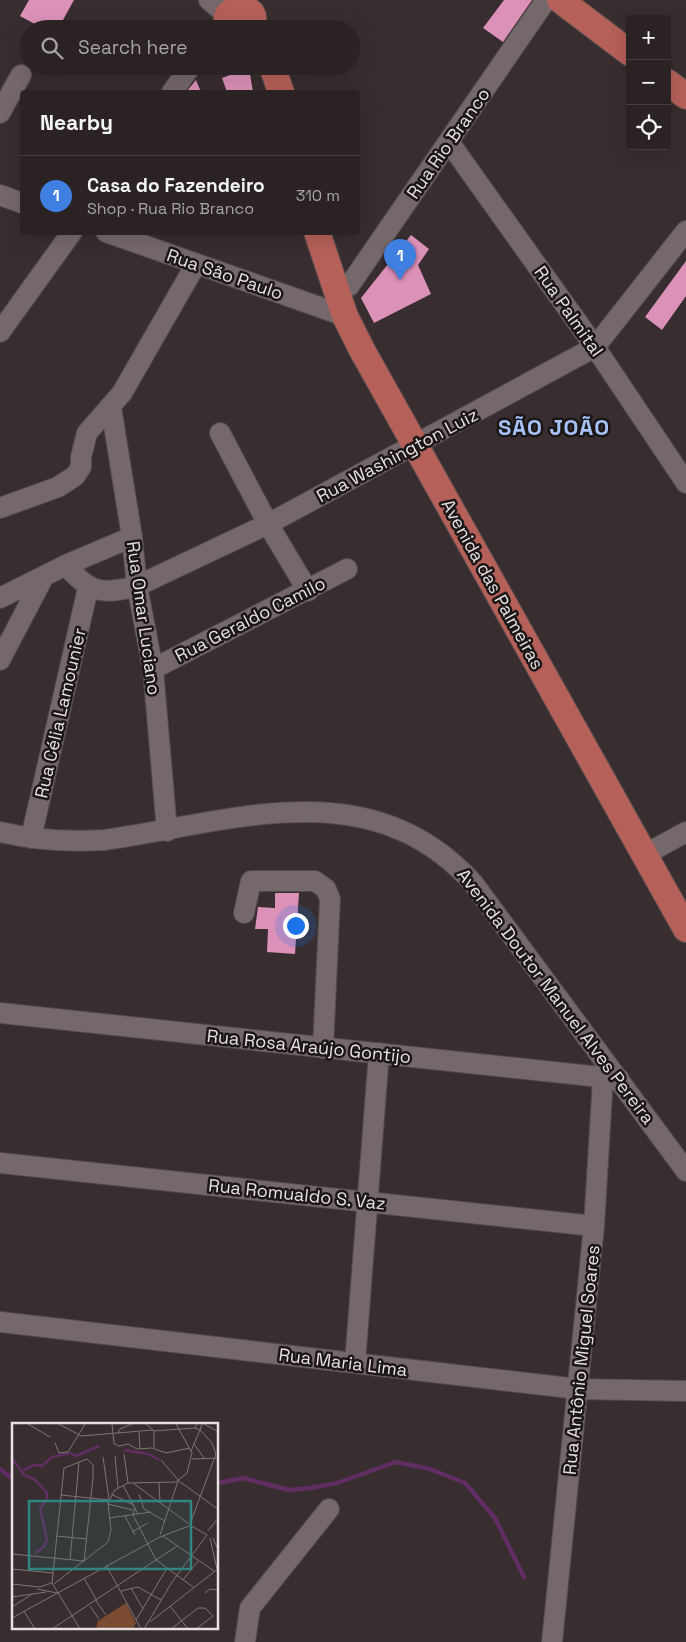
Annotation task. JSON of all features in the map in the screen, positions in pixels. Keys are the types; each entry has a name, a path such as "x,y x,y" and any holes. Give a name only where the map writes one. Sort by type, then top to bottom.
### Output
{"main road":[{"path":"560,0 626,50"},
{"path":"264,75 269,90"},
{"path":"275,75 280,90"},
{"path":"671,85 686,96"},
{"name":"Avenida das Palmeiras","path":"318,235 345,316 422,441 651,851 686,929"},
{"name":"Avenida das Palmeiras","path":"331,235 358,310 422,441"},
{"name":"Avenida das Palmeiras","path":"651,851 686,898"}],"street":[{"name":"Rua Rio Branco","path":"349,286 546,0"},
{"path":"173,90 184,75"},
{"path":"0,113 21,76"},
{"name":"Rua Palmital","path":"449,142 595,347 686,483"},
{"path":"0,196 20,202"},
{"path":"0,332 6,316 70,235"},
{"name":"Rua São Paulo","path":"114,235 345,316"},
{"name":"Rua Washington Luiz","path":"88,588 117,591 137,586 268,524 595,347 683,239"},
{"path":"0,508 58,487 75,476 81,468 81,457 87,433 122,393 196,264"},
{"name":"Rua Omar Luciano","path":"111,407 132,537 137,586 153,669 167,831"},
{"path":"220,434 268,524 308,591"},
{"path":"0,598 66,565 132,537"},
{"path":"66,565 88,588"},
{"name":"Rua Geraldo Camilo","path":"153,669 308,591 347,569"},
{"path":"0,660 44,576"},
{"name":"Rua Célia Lamounier","path":"31,838 88,588"},
{"name":"Avenida Doutor Manuel Alves Pereira","path":"0,832 31,838 74,842 104,840 268,813 294,811 322,812 380,821 415,836 456,864 473,883 611,1078 686,1171"},
{"path":"651,851 686,832"},
{"path":"244,913 251,881 315,881 326,889 330,899 324,1048"},
{"name":"Rua Rosa Araújo Gontijo","path":"0,1013 611,1078"},
{"path":"355,1363 379,1053"},
{"name":"Rua Antônio Miguel Soares","path":"552,1642 594,1226 611,1078"},
{"name":"Rua Romualdo S. Vaz","path":"0,1163 594,1226"},
{"name":"Rua Maria Lima","path":"0,1322 578,1389 686,1392"},
{"path":"245,1642 250,1608 329,1509"}],"building":[{"path":"29,0 74,0 63,20 27,20 20,16"},
{"path":"504,0 532,0 503,42 483,28"},
{"path":"230,75 250,75 253,90 226,90 222,78"},
{"path":"196,80 200,90 188,90"},
{"path":"411,235 429,249 418,265 431,294 374,323 361,298"},
{"path":"686,261 686,296 662,330 645,317"},
{"path":"275,893 299,893 295,954 267,952 268,929 255,929 258,907 275,908"}],"waterway":[{"path":"219,1483 243,1478 289,1490 337,1483 396,1462 430,1469 465,1483 495,1518 524,1577"},
{"path":"0,1469 12,1478"}],"place":[{"name":"Casa do Fazendeiro","path":"400,280"}],"district":[{"name":"SÃO JOÃO","path":"554,427"}]}
